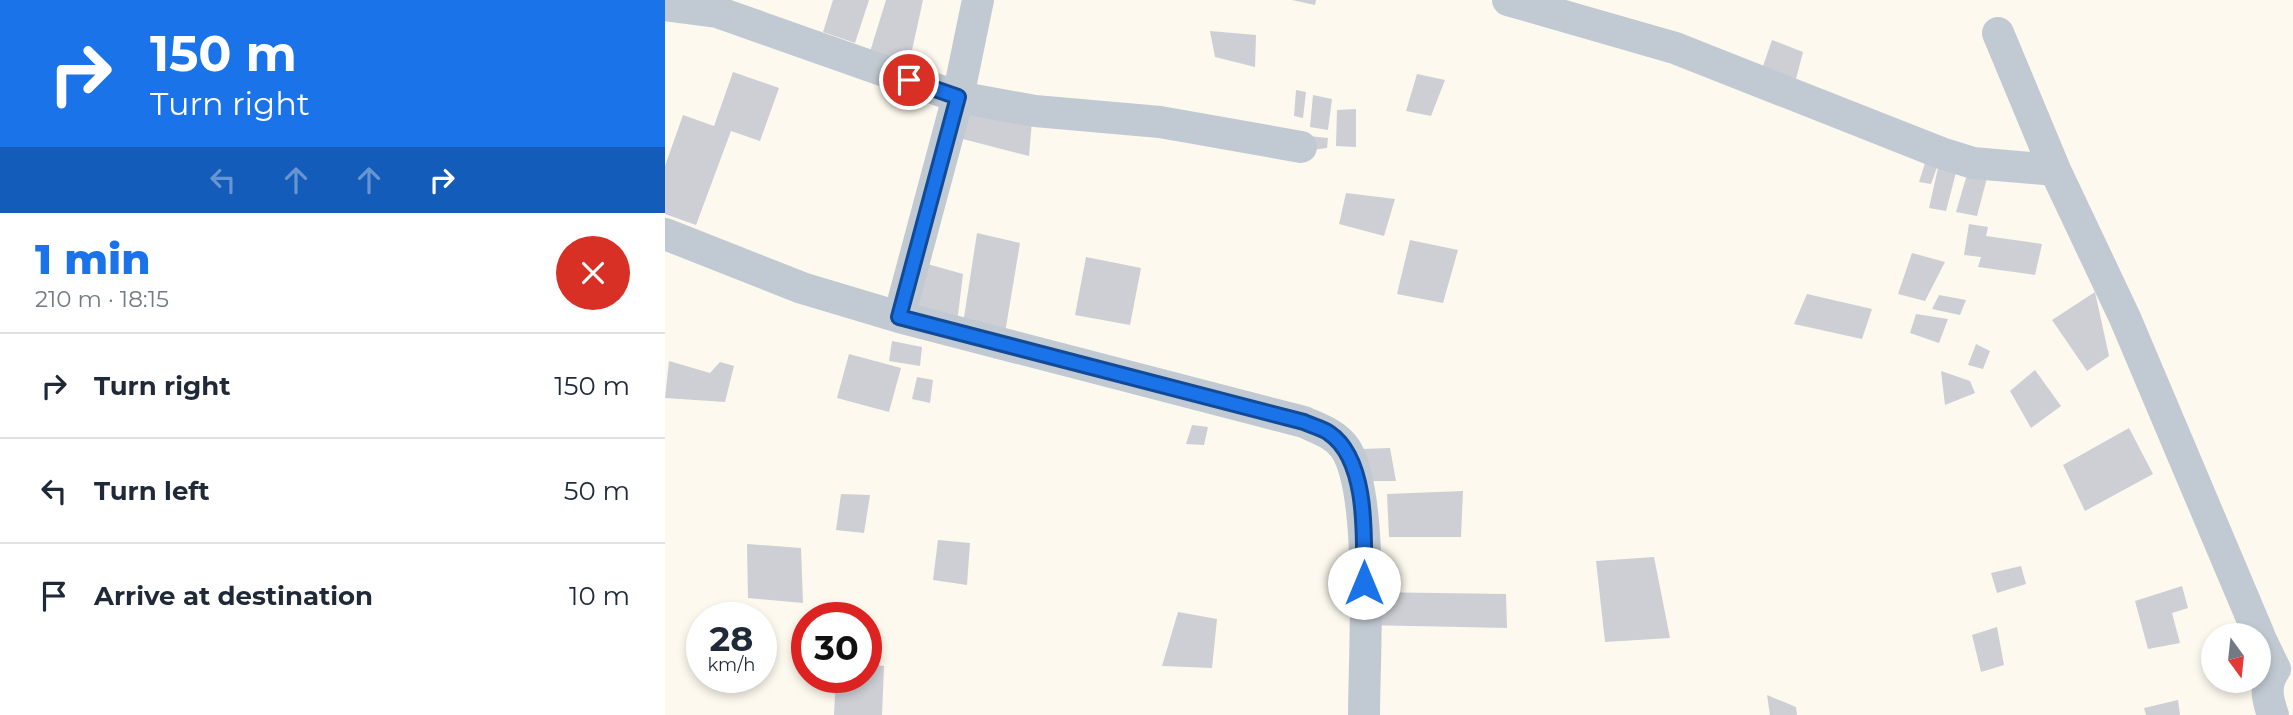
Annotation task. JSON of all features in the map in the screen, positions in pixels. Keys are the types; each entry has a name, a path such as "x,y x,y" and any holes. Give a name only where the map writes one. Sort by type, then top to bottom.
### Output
{"street":[{"path":"899,317 958,97 978,0"},
{"path":"1508,0 1675,48 1941,153 1973,163 2055,170"},
{"path":"665,5 717,12 958,97 1035,111 1160,122 1301,147"},
{"path":"1999,33 2055,170 2125,318 2254,623"},
{"path":"665,234 802,288 899,317 1304,422 1329,433 1344,447 1353,464 1364,519 1364,715"},
{"path":"2267,693 2273,715"}],"shaded area":[{"path":"665,0 2293,0 2293,715 665,715"}],"building":[{"path":"833,0 869,0 855,43 823,32"},
{"path":"886,0 923,0 909,64 869,55"},
{"path":"1292,0 1316,0 1315,5"},
{"path":"1210,31 1256,35 1255,67 1215,57"},
{"path":"1772,40 1803,52 1796,79 1762,69"},
{"path":"733,72 779,88 760,141 731,131 696,225 665,214 665,166 683,115 714,126"},
{"path":"1417,74 1445,80 1431,116 1406,111"},
{"path":"1296,90 1306,92 1303,118 1294,116"},
{"path":"1313,95 1332,99 1328,130 1310,127"},
{"path":"1356,109 1356,147 1336,146 1337,110"},
{"path":"969,115 1032,120 1029,156 959,138"},
{"path":"1309,136 1328,138 1327,148 1312,150"},
{"path":"1928,154 1958,165 1946,211 1929,208 1940,159 1931,184 1919,182"},
{"path":"1966,178 1987,178 1977,216 1956,212"},
{"path":"1346,193 1395,199 1384,236 1339,224"},
{"path":"1969,224 1988,227 1986,236 2042,244 2035,275 1978,267 1981,257 1964,255"},
{"path":"977,233 1020,243 1005,333 963,324"},
{"path":"1410,240 1458,250 1443,303 1397,294"},
{"path":"1912,253 1945,262 1925,301 1898,294"},
{"path":"1086,257 1141,268 1130,325 1075,315"},
{"path":"924,263 963,274 957,323 910,309"},
{"path":"2095,292 2109,356 2087,371 2052,320"},
{"path":"1807,294 1872,309 1862,339 1794,324"},
{"path":"1939,295 1966,300 1960,315 1932,309"},
{"path":"1916,314 1948,319 1939,343 1910,333"},
{"path":"892,341 922,347 920,366 889,361"},
{"path":"1976,344 1990,351 1983,369 1968,365"},
{"path":"849,354 901,368 889,412 837,398"},
{"path":"669,361 710,373 720,362 734,366 725,402 665,398"},
{"path":"2035,370 2061,406 2031,428 2010,391"},
{"path":"1941,371 1970,381 1975,393 1945,405"},
{"path":"917,377 933,380 930,403 912,399"},
{"path":"1192,425 1208,427 1204,445 1186,444"},
{"path":"2129,428 2153,474 2085,511 2063,465"},
{"path":"1390,448 1396,481 1363,481 1361,449"},
{"path":"1463,491 1461,537 1389,537 1387,494"},
{"path":"841,494 870,495 864,533 836,530"},
{"path":"938,540 970,543 967,585 933,580"},
{"path":"747,544 801,548 803,602 748,598"},
{"path":"1654,557 1670,638 1605,642 1596,561"},
{"path":"2021,566 2026,584 1997,593 1991,573"},
{"path":"2182,586 2188,608 2172,613 2180,643 2148,649 2135,601"},
{"path":"1368,592 1506,594 1507,628 1365,625"},
{"path":"1178,612 1217,619 1212,668 1162,666"},
{"path":"1997,627 2004,665 1981,672 1972,635"},
{"path":"884,666 882,715 834,715 835,693 882,693"},
{"path":"1767,695 1796,707 1797,715 1770,715"},
{"path":"2178,700 2180,715 2146,715 2144,708"}],"route":[{"path":"909,80 958,97 899,317 1304,422 1329,433 1344,447 1353,464 1364,519 1364,583"}]}
